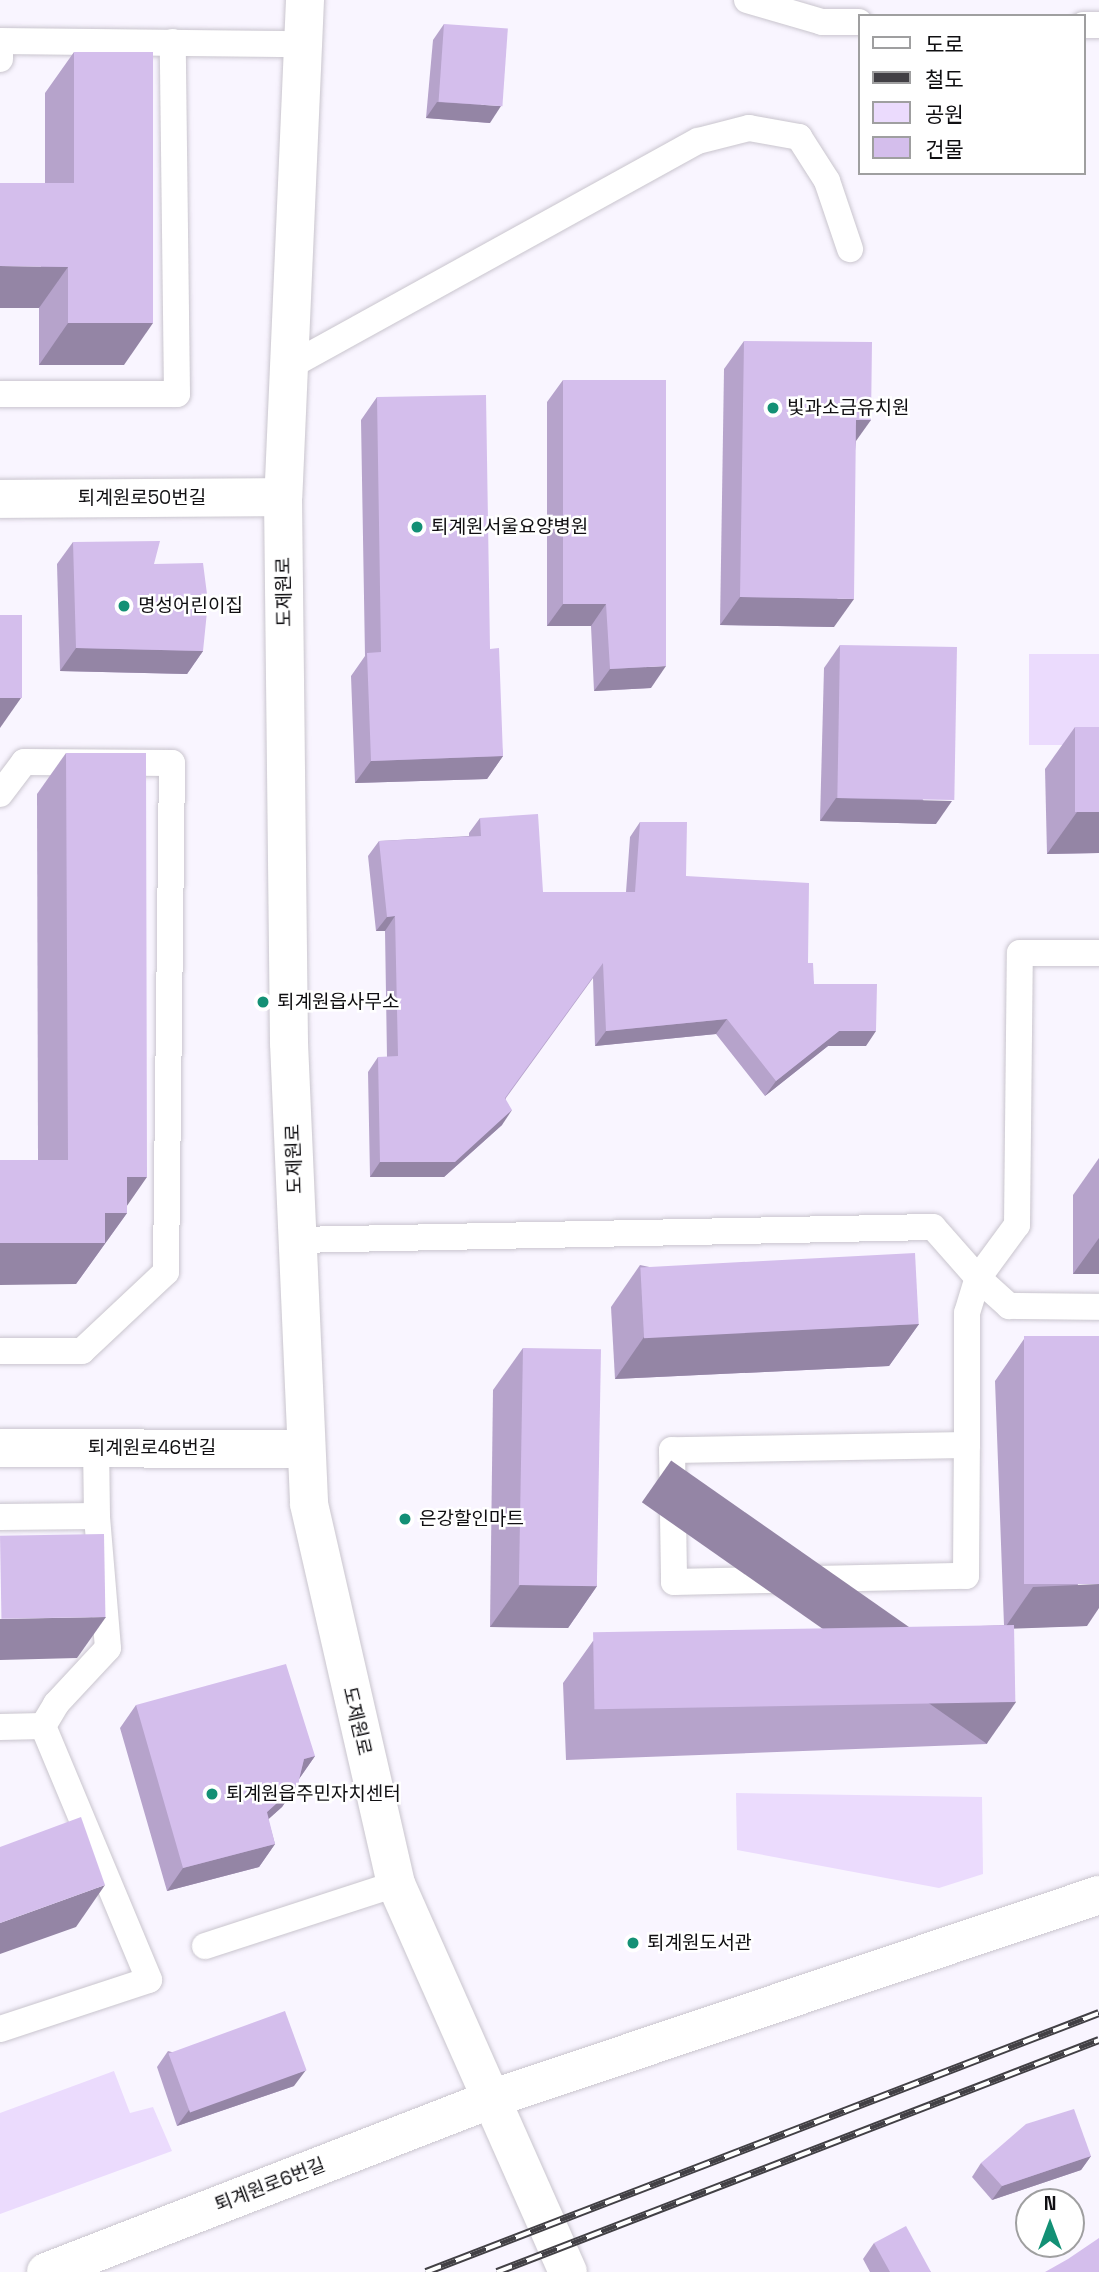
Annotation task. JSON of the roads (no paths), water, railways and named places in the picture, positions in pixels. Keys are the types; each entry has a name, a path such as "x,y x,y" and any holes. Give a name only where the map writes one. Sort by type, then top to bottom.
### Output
{"street":[{"name":"도제원로","path":"305,0 283,498 296,1240 304,1449 309,1504 396,1884 494,2098 568,2272"},
{"name":"퇴계원로50번길","path":"0,499 283,498"},
{"name":"퇴계원로46번길","path":"0,1448 304,1449"},
{"name":"퇴계원로6번길","path":"46,2272 494,2098 1099,1895"}],"lane":[{"path":"747,0 822,22 858,22"},
{"path":"0,59 0,41 303,44"},
{"path":"0,394 177,394 173,42"},
{"path":"288,367 698,141 749,128 799,138 827,181 850,249"},
{"path":"0,794 24,762 172,763 166,1272 82,1351 0,1351"},
{"path":"967,1445 672,1450 674,1582 966,1576 967,1445 967,1312 978,1278 1017,1225 1020,953 1099,953"},
{"path":"296,1240 933,1227 978,1278 1009,1306 1099,1307"},
{"path":"43,1726 56,1704 108,1648 97,1516 96,1448"},
{"path":"0,1517 97,1516"},
{"path":"0,1727 43,1726"},
{"path":"0,2029 149,1980 43,1726"},
{"path":"205,1946 396,1884"}],"railway":[{"path":"426,2272 1099,2013"},
{"path":"497,2272 1099,2040"}],"place":[{"name":"빛과소금유치원","path":"773,408"},
{"name":"퇴계원서울요양병원","path":"417,527"},
{"name":"명성어린이집","path":"124,606"},
{"name":"퇴계원읍사무소","path":"263,1002"},
{"name":"은강할인마트","path":"405,1519"},
{"name":"퇴계원읍주민자치센터","path":"212,1794"},
{"name":"퇴계원도서관","path":"633,1943"}]}
